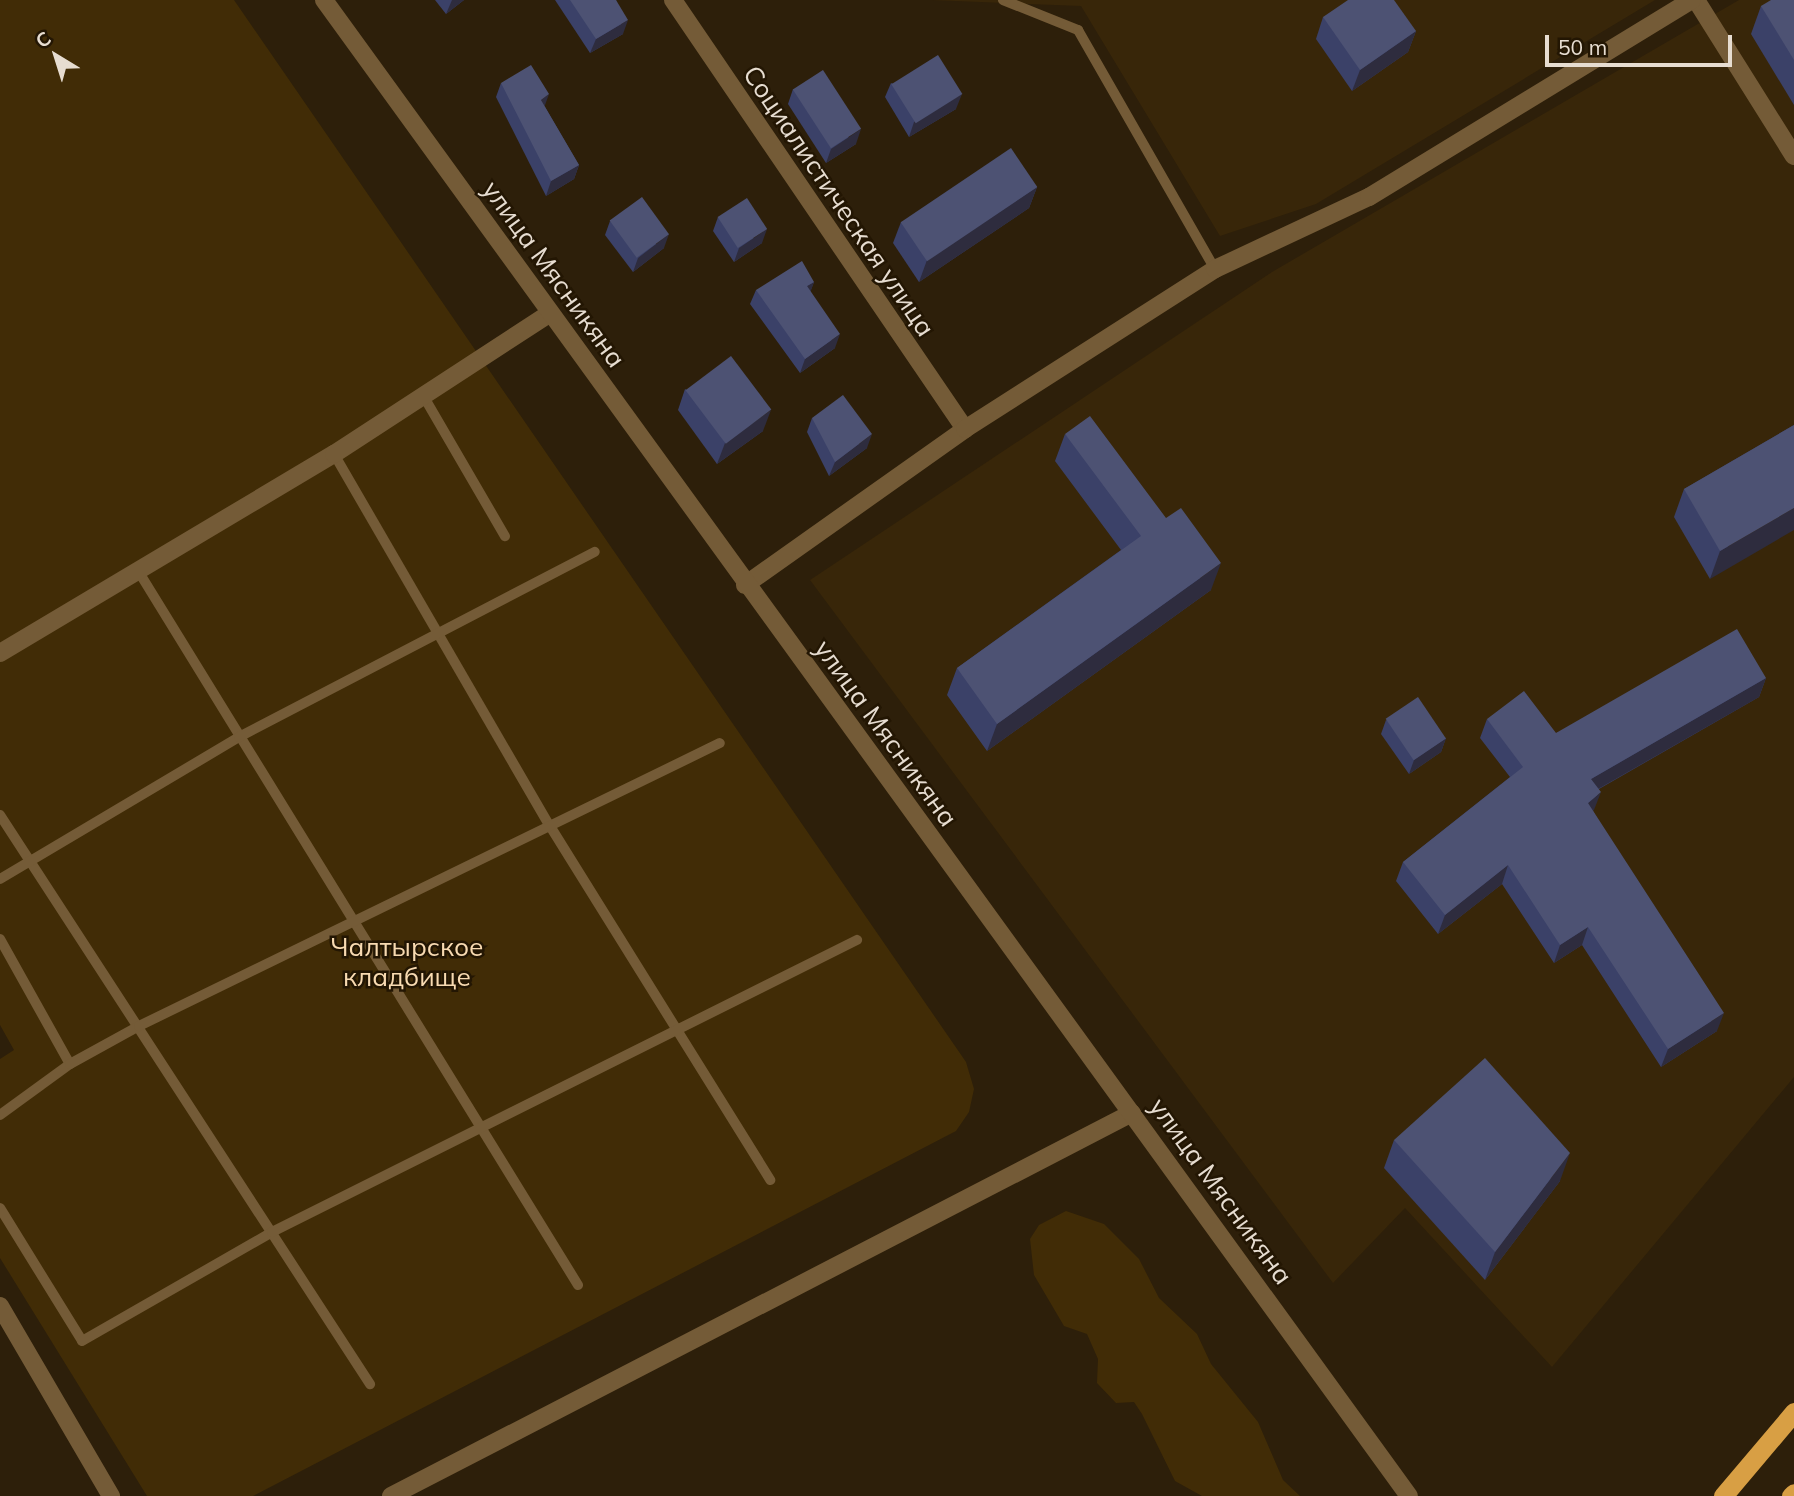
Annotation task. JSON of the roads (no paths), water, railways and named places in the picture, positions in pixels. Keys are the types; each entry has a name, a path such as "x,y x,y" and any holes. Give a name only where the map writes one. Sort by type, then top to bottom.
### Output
{"highway":[{"path":"1723,1496 1794,1412"}],"street":[{"name":"улица Мясникяна","path":"324,0 745,585 1409,1496"},
{"name":"Социалистическая улица","path":"673,0 965,429"},
{"path":"745,585 965,429 1215,269 1369,197 1694,0 1794,156"},
{"path":"0,653 334,454 550,313"},
{"path":"391,1496 1132,1113"},
{"path":"0,1306 111,1496"}],"lane":[{"path":"1003,0 1077,30 1215,269"},
{"path":"424,397 505,536"},
{"path":"334,454 550,826 680,1030 770,1180"},
{"path":"0,878 239,737 436,629 595,552"},
{"path":"137,569 578,1285"},
{"path":"0,1115 71,1064 139,1026 720,743"},
{"path":"0,815 370,1384"},
{"path":"0,939 71,1064"},
{"path":"0,1208 82,1341 272,1232 857,940"}],"park label":[{"name":"Чалтырское кладбище","path":"407,962"}]}
